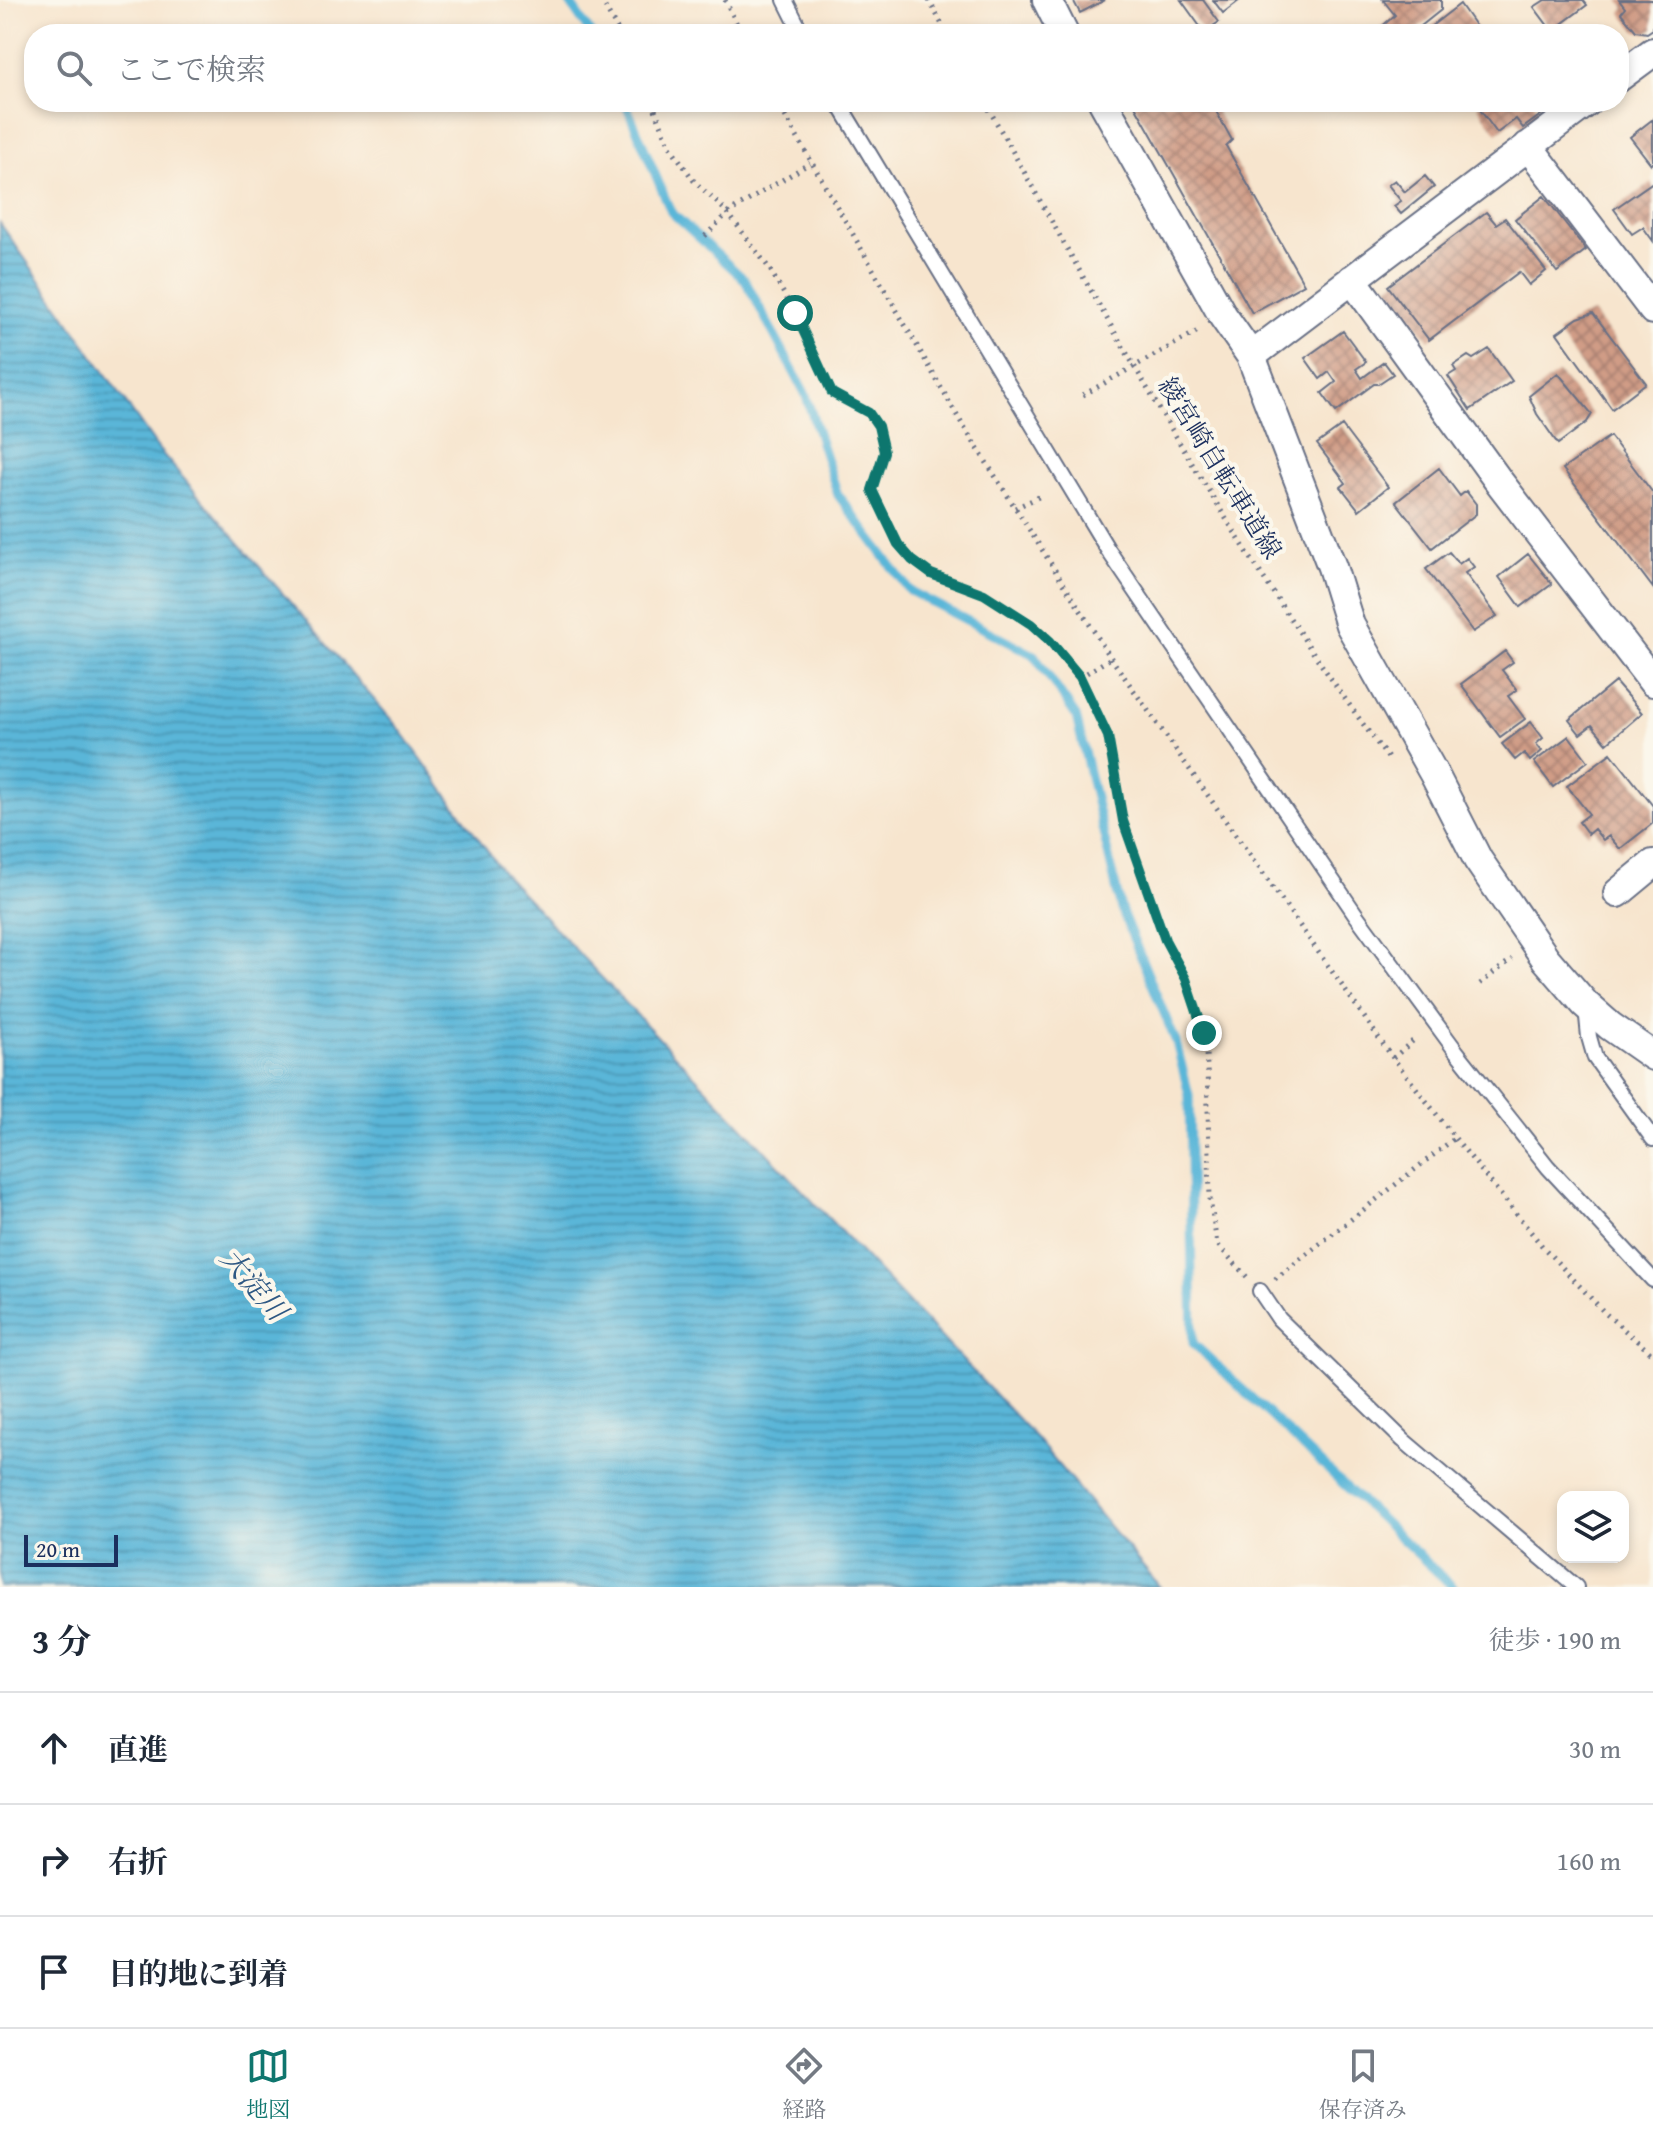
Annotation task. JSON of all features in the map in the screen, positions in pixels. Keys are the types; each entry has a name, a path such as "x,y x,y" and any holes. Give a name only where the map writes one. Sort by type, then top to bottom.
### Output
{"street":[{"path":"1047,0 1059,24"},
{"path":"1629,70 1653,52"},
{"path":"1109,112 1223,316 1251,356 1332,567 1350,625 1434,774 1478,860 1546,959 1585,1004 1653,1056"},
{"path":"1251,356 1574,112"},
{"path":"1528,146 1653,310"},
{"path":"1352,279 1507,492 1653,682"},
{"path":"1618,893 1653,864"}],"lane":[{"path":"785,0 797,24"},
{"path":"844,112 1108,550 1347,902 1456,1051 1548,1167 1653,1280"},
{"path":"1585,1004 1595,1058 1653,1139"},
{"path":"1260,1291 1279,1319 1403,1440 1576,1587"}],"path":[{"path":"601,0 614,24"},
{"path":"725,0 737,24"},
{"path":"929,0 942,24"},
{"path":"656,112 670,146 694,181 728,213 769,268 795,313 832,393 869,413 878,426 884,452 872,490 898,544 912,560 931,574 984,594 1031,624 1050,641 1080,677 1108,736 1123,821 1165,940 1186,979 1204,1033 1210,1199 1217,1244 1260,1291 1455,1138"},
{"path":"782,112 962,424 1111,658 1393,1058 1455,1138 1543,1247 1605,1313 1653,1355"},
{"name":"綾宮崎自転車道線","path":"991,112 1133,368 1269,584 1396,769"},
{"path":"705,236 728,213 810,163"},
{"path":"1083,395 1223,316"},
{"path":"1015,508 1041,496"},
{"path":"1080,677 1111,658"},
{"path":"1480,984 1514,958"},
{"path":"1393,1058 1415,1039"}],"water":[{"name":"大淀川","path":"0,223 159,450 402,732 505,875 1035,1437 1160,1587 0,1587"}],"building":[{"path":"1073,0 1105,0 1080,13"},
{"path":"1181,0 1203,0 1219,22 1198,24"},
{"path":"1213,0 1240,0 1223,13"},
{"path":"1383,0 1441,0 1441,10 1424,24 1385,24 1395,15"},
{"path":"1545,0 1583,0 1587,5 1561,24 1547,24 1534,7"},
{"path":"1619,0 1653,0 1653,29 1647,33 1636,31 1621,13 1625,8"},
{"path":"1460,4 1474,24 1434,24"},
{"path":"1139,112 1217,112 1232,140 1226,146 1304,284 1252,313"},
{"path":"1482,112 1542,114 1523,128 1516,119 1497,133"},
{"path":"1653,119 1653,162 1651,164 1630,137"},
{"path":"1425,176 1434,187 1401,214 1394,206 1401,201 1388,185 1395,180 1405,192"},
{"path":"1653,182 1653,241 1643,227 1632,234 1614,209"},
{"path":"1544,196 1586,250 1557,272 1515,219"},
{"path":"1486,212 1496,224 1505,218 1546,271 1529,285 1519,272 1429,340 1388,286"},
{"path":"1593,313 1646,383 1612,409 1557,333 1578,318"},
{"path":"1343,331 1366,362 1356,369 1362,378 1384,362 1393,374 1336,412 1322,393 1336,382 1329,372 1320,379 1305,358"},
{"path":"1489,349 1512,381 1470,410 1448,376 1456,371 1453,366 1468,356 1473,359"},
{"path":"1558,373 1592,414 1587,422 1558,444 1537,414 1529,396"},
{"path":"1342,426 1388,487 1359,510 1341,487 1346,483 1317,444"},
{"path":"1610,436 1653,493 1653,588 1563,469"},
{"path":"1439,468 1460,496 1466,491 1476,504 1476,514 1432,548 1396,502"},
{"path":"1449,552 1459,564 1467,558 1474,567 1465,573 1497,616 1473,632 1426,569"},
{"path":"1528,554 1552,584 1521,607 1499,577"},
{"path":"1505,651 1513,662 1502,670 1517,690 1508,696 1525,719 1500,737 1461,684"},
{"path":"1615,682 1642,713 1607,743 1592,725 1580,734 1569,720"},
{"path":"1531,722 1543,738 1536,744 1542,751 1530,761 1524,753 1515,760 1502,744"},
{"path":"1569,736 1588,761 1553,787 1534,762"},
{"path":"1611,753 1653,806 1653,823 1620,849 1609,836 1603,840 1594,829 1588,834 1579,822 1589,814 1567,786"}],"waterway":[{"path":"568,0 584,24"},
{"path":"629,112 671,212 745,280 805,393 838,495 910,591 1034,655 1076,716 1121,909 1176,1042 1189,1095 1193,1343 1453,1587"}],"route":[{"path":"795,313 832,393 869,413 878,426 884,452 872,490 898,544 912,560 931,574 984,594 1031,624 1050,641 1080,677 1108,736 1123,821 1165,940 1186,979 1204,1033"}]}
